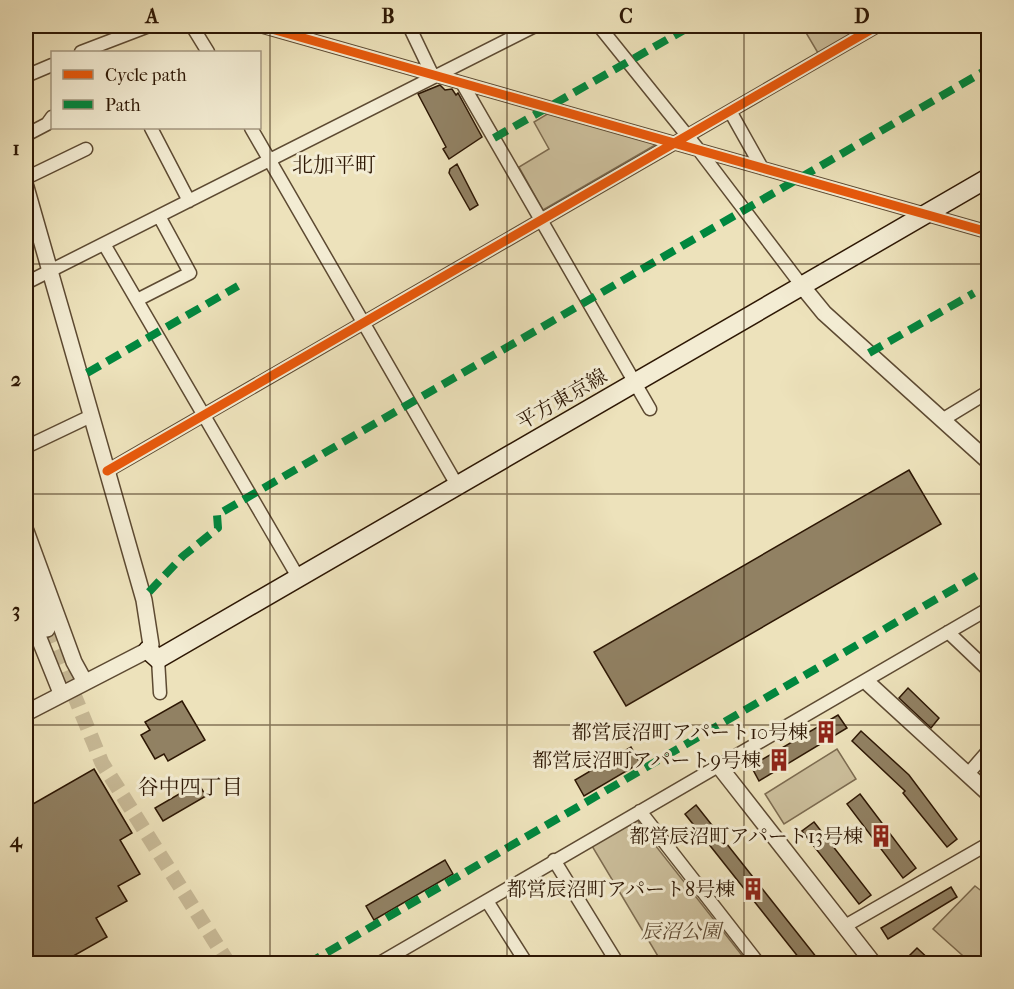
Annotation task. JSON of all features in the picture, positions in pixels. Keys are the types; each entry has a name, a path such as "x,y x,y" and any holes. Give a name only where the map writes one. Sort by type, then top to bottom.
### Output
{"main road":[{"name":"平方東京線","path":"153,654 297,577 988,178"}],"street":[{"path":"84,51 149,26"},
{"path":"192,26 207,51"},
{"path":"261,26 462,83 681,139 698,149 988,232"},
{"path":"409,26 435,75"},
{"path":"26,283 435,75 511,31 535,26"},
{"path":"599,26 681,139"},
{"path":"107,471 877,26"},
{"path":"26,76 51,65"},
{"path":"462,83 650,409"},
{"path":"730,111 762,168"},
{"path":"26,135 47,124 51,118"},
{"path":"152,129 189,201"},
{"path":"252,129 457,485"},
{"path":"26,178 86,149"},
{"path":"698,149 824,313 988,461"},
{"path":"26,188 144,600 160,693"},
{"path":"137,300 190,273 159,216"},
{"path":"104,244 297,577"},
{"path":"942,420 988,392"},
{"path":"26,447 91,416"},
{"path":"26,531 74,662 84,682"},
{"path":"26,572 47,629"},
{"path":"378,963 554,860 720,768 988,609"},
{"path":"26,610 61,693"},
{"path":"948,632 988,670"},
{"path":"26,713 84,682 153,654"},
{"path":"867,682 988,793"},
{"path":"968,774 988,751"},
{"path":"720,768 872,963"},
{"path":"640,811 759,963"},
{"path":"845,926 988,844"},
{"path":"554,860 618,963"},
{"path":"487,901 526,963"}],"green space":[{"path":"802,26 867,26 818,53"},
{"path":"549,113 657,144 543,210 519,167 549,149 534,122"},
{"path":"837,749 856,779 784,824 765,794"},
{"name":"辰沼公園","path":"638,819 640,826 748,963 662,963 592,846"},
{"path":"975,886 988,896 988,963 971,963 933,929"}],"building":[{"path":"440,85 445,90 452,89 456,95 458,93 482,137 449,159 443,149 446,147 418,94"},
{"path":"457,164 478,205 470,210 449,173 450,169"},
{"path":"909,470 941,524 626,706 594,652"},
{"path":"908,688 939,718 931,728 899,698"},
{"path":"182,701 205,740 168,761 164,754 155,759 141,735 150,730 145,722"},
{"path":"838,715 847,728 759,781 751,766"},
{"path":"861,731 909,775 957,839 947,847 903,793 905,791 852,741"},
{"path":"631,747 640,763 584,796 575,780"},
{"path":"94,769 132,833 120,840 140,874 118,886 127,901 96,918 107,937 61,963 26,963 26,808"},
{"path":"198,783 206,796 163,821 155,808"},
{"name":"都営辰沼町アパート13号棟","path":"860,794 916,868 903,878 847,804"},
{"name":"都営辰沼町アパート8号棟","path":"696,805 821,963 803,963 685,814"},
{"path":"814,822 871,895 859,904 802,831"},
{"path":"445,860 453,874 374,920 366,906"},
{"path":"951,887 957,897 888,939 881,928"},
{"path":"917,948 933,963 902,963"}],"tunnel":[{"path":"47,629 102,763 229,964"}],"marked path":[{"path":"494,138 691,26"},
{"path":"149,592 183,556 218,528 217,515 988,69"},
{"path":"87,373 238,286"},
{"path":"869,353 974,293"},
{"path":"307,964 988,569"}],"cycle path":[{"path":"261,26 988,232"},
{"path":"107,471 877,26"}],"place":[{"name":"都営辰沼町アパート10号棟","path":"826,732"},
{"name":"都営辰沼町アパート9号棟","path":"779,760"},
{"name":"都営辰沼町アパート13号棟","path":"881,836"},
{"name":"都営辰沼町アパート8号棟","path":"753,889"}],"district":[{"name":"北加平町","path":"334,165"},
{"name":"谷中四丁目","path":"190,787"}]}
